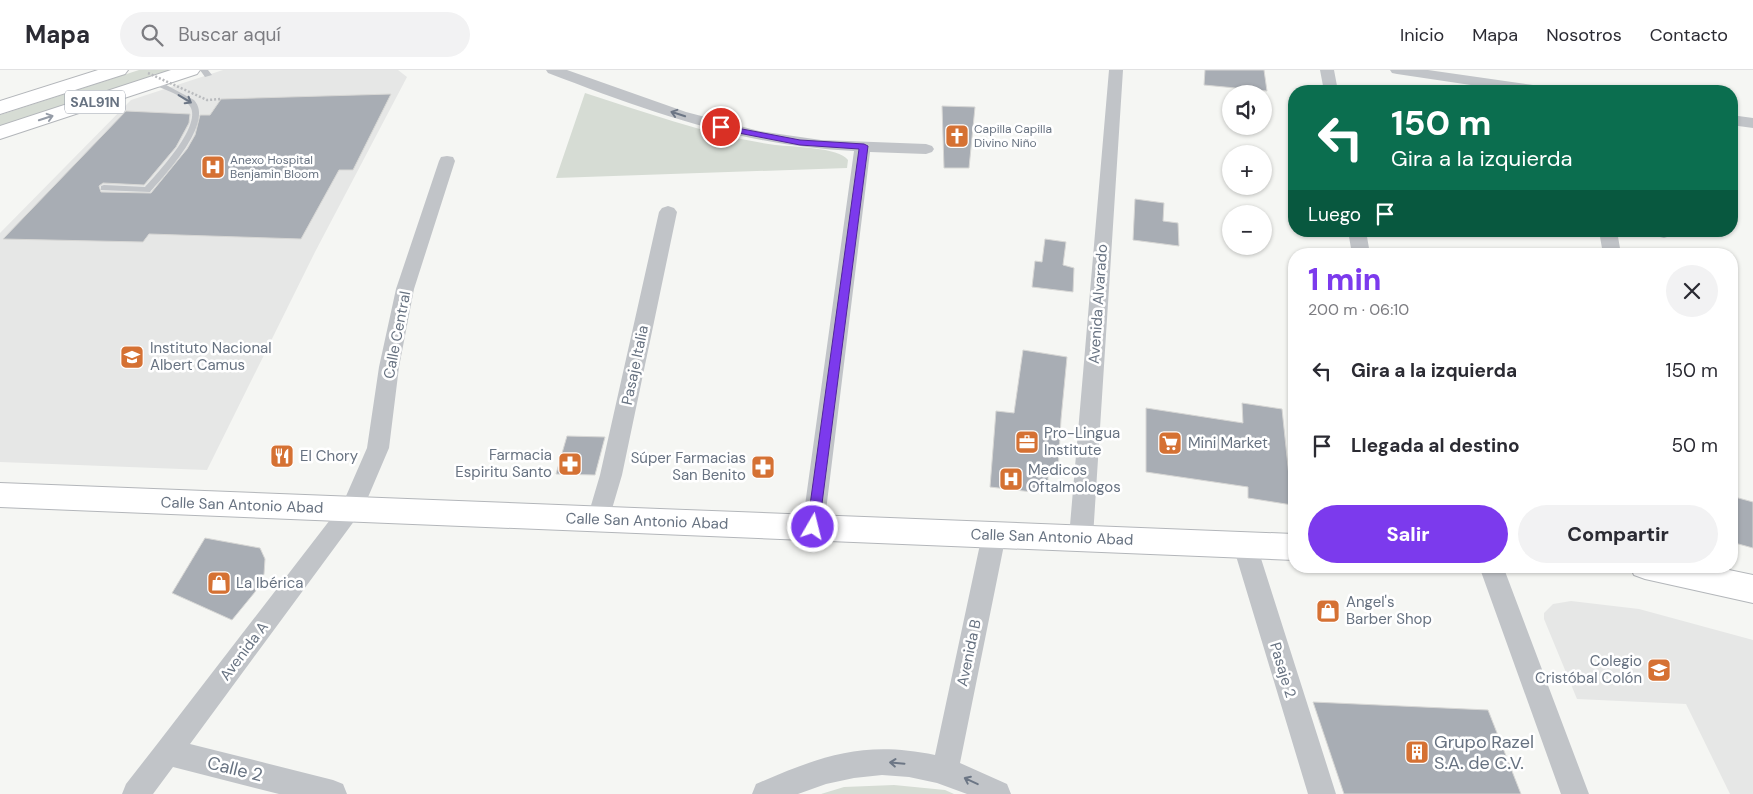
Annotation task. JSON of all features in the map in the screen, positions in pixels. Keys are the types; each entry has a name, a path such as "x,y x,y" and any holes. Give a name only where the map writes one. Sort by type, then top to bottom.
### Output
{"main road":[{"name":"SAL91N","path":"0,108 118,70"},
{"name":"SAL91N","path":"0,133 151,77 201,72"},
{"name":"Calle San Antonio Abad","path":"0,495 1081,537 1288,547"},
{"path":"1684,573 1753,589"}],"street":[{"path":"553,70 676,114 721,127 800,142 926,149"},
{"name":"Avenida Alvarado","path":"1081,537 1116,70"},
{"path":"1327,70 1330,85"},
{"path":"1397,70 1499,85"},
{"path":"1738,121 1753,123"},
{"path":"813,527 864,146"},
{"name":"Calle Central","path":"352,509 378,448 389,367 405,289 447,161"},
{"name":"Pasaje Italia","path":"598,519 611,475 668,212"},
{"name":"Avenida A","path":"136,794 352,509"},
{"name":"Avenida B","path":"945,770 994,534"},
{"name":"Pasaje 2","path":"1245,546 1322,794"},
{"path":"1494,573 1576,794"},
{"name":"Calle 2","path":"167,752 333,794"},
{"path":"766,794 799,779 839,766 868,762 897,762 945,770 971,780 997,794"}],"lane":[{"path":"104,188 148,190 184,145 196,121 197,113 194,104 151,77"}],"path":[{"path":"151,77 206,100 221,99"}],"shaded area":[{"path":"139,70 171,70 0,126 0,115"},
{"path":"223,70 398,70 407,77 315,252 207,470 0,462 0,233 131,100"},
{"path":"585,93 727,136 775,145 814,148 835,152 848,160 847,168 556,178"},
{"name":"Colegio Cristóbal Colón","path":"1571,601 1639,609 1753,640 1753,794 1730,794 1686,704 1577,699 1544,619 1544,613 1553,604"},
{"path":"894,785 945,790 954,794 821,794 844,787"}],"building":[{"path":"1205,70 1264,70 1266,85 1222,85 1222,87 1204,85"},
{"name":"Anexo Hospital Benjamin Bloom","path":"391,94 353,170 339,170 301,239 149,234 143,242 3,239 126,111 190,114 189,123 176,147 144,185 103,183 99,186 101,192 151,193 187,149 195,135 200,115 210,115 221,99"},
{"name":"Capilla Capilla Divino Niño","path":"942,106 975,107 969,168 944,168"},
{"path":"1135,199 1164,203 1163,221 1178,223 1179,246 1133,240"},
{"path":"1045,239 1066,242 1063,265 1074,268 1073,292 1032,287 1035,261 1042,262"},
{"path":"1023,350 1067,357 1058,472 1048,472 1048,490 1032,488 1032,492 990,487 996,411 1014,413"},
{"path":"1242,403 1282,409 1288,467 1288,504 1248,498 1248,487 1146,472 1146,408 1243,423"},
{"path":"567,436 605,437 595,475 556,474"},
{"path":"1738,498 1753,502 1753,548 1738,544"},
{"name":"La Ibérica","path":"205,538 260,548 265,559 264,574 255,592 232,620 172,593"},
{"name":"Grupo Razel S.A. de C.V.","path":"1313,702 1488,710 1521,794 1344,794"}],"place":[{"name":"Capilla Capilla Divino Niño","path":"957,136"},
{"name":"Anexo Hospital Benjamin Bloom","path":"213,167"},
{"name":"Instituto Nacional Albert Camus","path":"132,357"},
{"name":"Pro-Lingua Institute","path":"1027,442"},
{"name":"Mini Market","path":"1170,443"},
{"name":"El Chory","path":"282,456"},
{"name":"Farmacia Espiritu Santo","path":"570,464"},
{"name":"Súper Farmacias San Benito","path":"763,467"},
{"name":"Medicos Oftalmologos","path":"1011,479"},
{"name":"La Ibérica","path":"219,583"},
{"name":"Angel's Barber Shop","path":"1328,611"},
{"name":"Colegio Cristóbal Colón","path":"1659,670"},
{"name":"Grupo Razel S.A. de C.V.","path":"1417,752"}],"route":[{"path":"721,127 760,136 800,142 864,146 813,527"}]}
